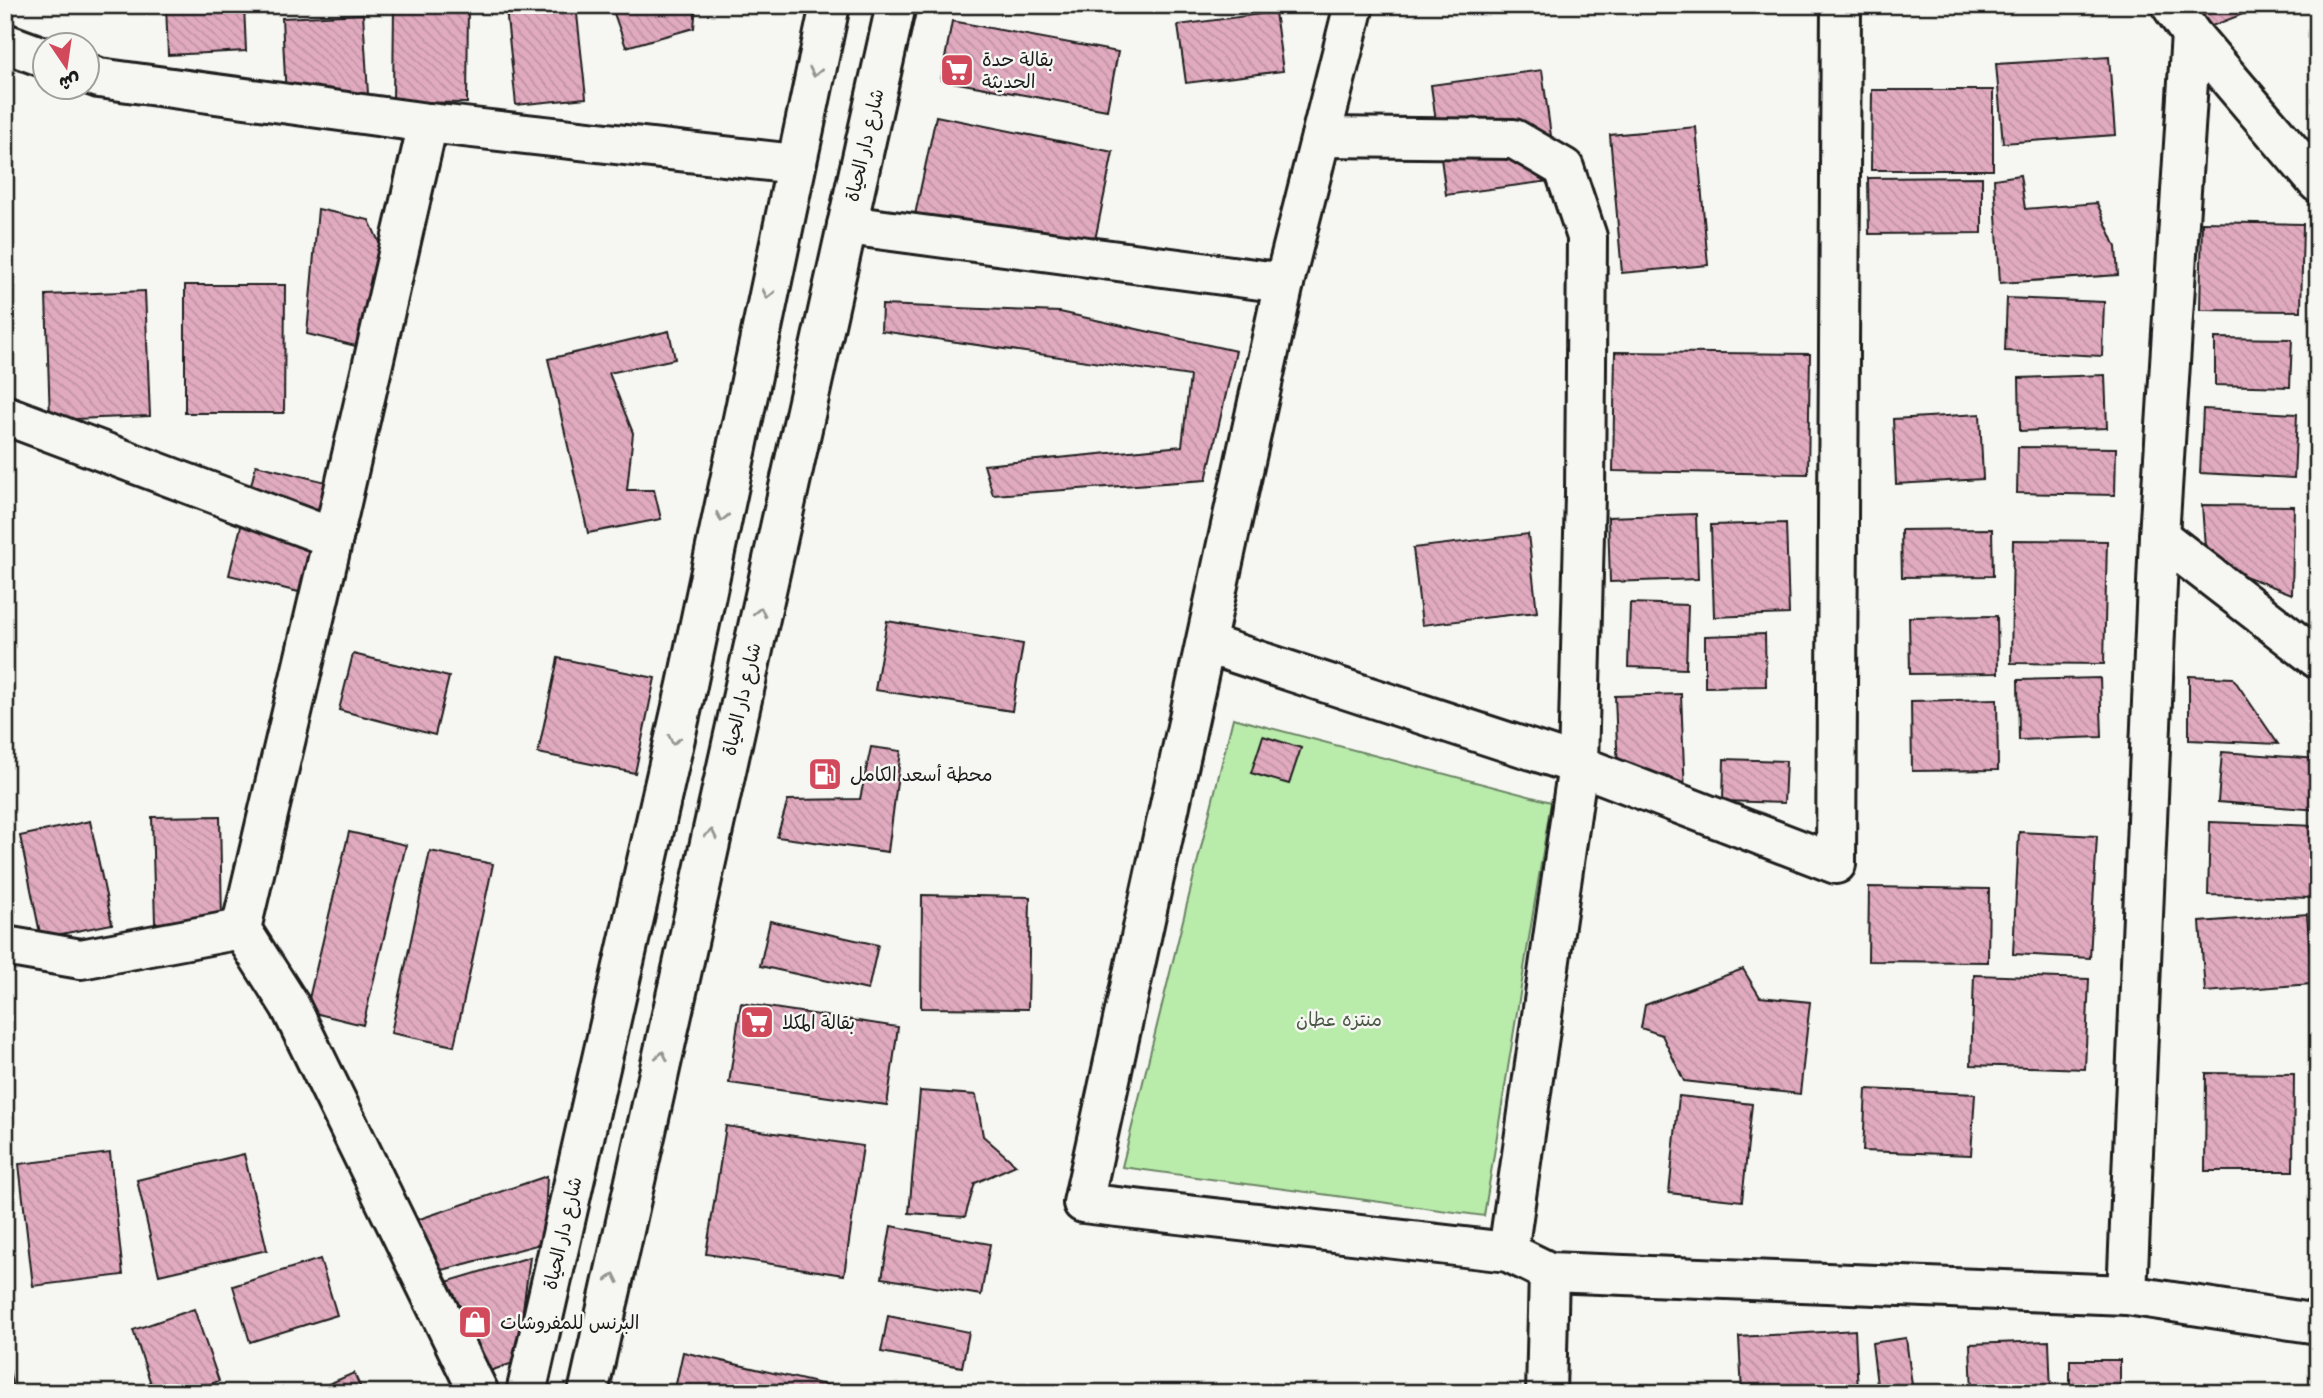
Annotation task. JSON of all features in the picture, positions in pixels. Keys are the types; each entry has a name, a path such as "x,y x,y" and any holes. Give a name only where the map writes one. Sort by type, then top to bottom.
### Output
{"street":[{"name":"شارع دار الحياة","path":"526,1393 687,685 830,5"},
{"name":"شارع دار الحياة","path":"588,1393 896,5"},
{"path":"1354,5 1284,283 1083,1203 1508,1252 1549,1272 2127,1295 2318,1324"},
{"path":"1207,644 1578,765 1836,864 1841,5"},
{"path":"2181,20 2318,184"},
{"path":"2127,1295 2181,20"},
{"path":"5,43 32,53"},
{"path":"102,78 428,123 795,164"},
{"path":"428,123 334,538 241,929 290,1006 479,1393"},
{"path":"1321,137 1514,139 1564,168 1587,237 1585,495 1578,765 1508,1252"},
{"path":"847,225 1284,283"},
{"path":"5,415 334,538"},
{"path":"2159,536 2318,659"},
{"path":"687,685 741,696"},
{"path":"5,946 81,959 241,929"},
{"path":"1546,1393 1549,1272"}],"green space":[{"name":"منتزه عطان","path":"1233,718 1551,802 1484,1216 1122,1167"}],"building":[{"path":"166,5 244,5 246,51 168,55"},
{"path":"394,5 468,5 467,103 393,102"},
{"path":"576,5 586,98 516,105 506,8"},
{"path":"611,5 696,5 694,28 626,47"},
{"path":"2195,5 2249,5 2251,11 2204,29"},
{"path":"1275,12 1283,71 1186,83 1178,25"},
{"path":"363,14 368,94 286,98 282,18"},
{"path":"952,21 1118,52 1107,110 941,80"},
{"path":"2109,57 2115,135 2003,143 1996,64"},
{"path":"1542,70 1557,180 1446,195 1431,85"},
{"path":"1872,90 1993,90 1993,170 1871,170"},
{"path":"936,116 1113,152 1087,279 909,243"},
{"path":"1696,127 1708,265 1622,273 1610,135"},
{"path":"2020,175 2025,209 2097,203 2116,247 2118,275 2000,283 1994,179"},
{"path":"1982,177 1982,233 1869,234 1868,178"},
{"path":"318,209 369,220 384,253 360,347 307,334"},
{"path":"2202,222 2303,224 2301,311 2200,310"},
{"path":"185,285 285,285 284,413 185,413"},
{"path":"145,291 150,416 50,420 46,295"},
{"path":"2007,298 2104,302 2102,356 2005,351"},
{"path":"882,305 1060,312 1236,351 1206,480 993,495 984,465 1182,446 1190,376 881,331"},
{"path":"669,331 675,359 609,373 633,433 627,490 654,490 661,519 588,533 548,359"},
{"path":"2215,338 2292,339 2290,387 2215,385"},
{"path":"1615,352 1810,354 1808,474 1613,471"},
{"path":"2105,375 2107,428 2020,431 2019,378"},
{"path":"2203,409 2297,414 2294,478 2200,473"},
{"path":"1980,414 1983,479 1896,484 1893,419"},
{"path":"2018,447 2116,448 2115,495 2017,493"},
{"path":"256,465 334,484 307,594 229,575"},
{"path":"2202,505 2294,506 2292,594 2206,561"},
{"path":"1696,514 1698,579 1610,582 1608,517"},
{"path":"1786,523 1789,614 1714,617 1711,525"},
{"path":"1992,529 1993,576 1902,577 1901,530"},
{"path":"1528,534 1537,612 1422,625 1413,548"},
{"path":"2013,540 2107,541 2104,664 2011,663"},
{"path":"1630,603 1688,605 1686,669 1628,667"},
{"path":"1997,616 1998,673 1910,674 1909,617"},
{"path":"887,621 1023,644 1012,711 875,690"},
{"path":"1765,634 1766,686 1705,687 1705,636"},
{"path":"353,654 449,677 435,735 339,710"},
{"path":"558,658 655,678 635,773 538,753"},
{"path":"2189,676 2233,678 2278,744 2189,740"},
{"path":"2100,678 2102,737 2019,740 2018,680"},
{"path":"1681,694 1685,794 1619,797 1615,696"},
{"path":"1997,699 1998,770 1912,771 1911,701"},
{"path":"1263,736 1301,748 1289,784 1251,773"},
{"path":"871,747 901,751 888,852 777,837 788,800 860,799"},
{"path":"2222,752 2318,759 2318,810 2218,802"},
{"path":"1724,759 1786,761 1784,803 1723,801"},
{"path":"220,816 222,921 155,923 152,817"},
{"path":"90,821 112,924 41,938 20,836"},
{"path":"2210,822 2316,826 2314,898 2208,895"},
{"path":"349,832 406,845 363,1025 306,1011"},
{"path":"2019,832 2097,836 2090,958 2013,954"},
{"path":"5,839 15,911 5,911"},
{"path":"430,851 493,864 454,1046 391,1033"},
{"path":"1869,887 1989,889 1988,962 1868,961"},
{"path":"922,895 1030,897 1028,1009 921,1008"},
{"path":"2307,914 2312,984 2205,992 2200,922"},
{"path":"770,921 878,945 868,990 760,966"},
{"path":"1743,969 1760,997 1810,1002 1800,1094 1684,1081 1662,1035 1641,1028 1645,1005"},
{"path":"1974,975 2089,979 2085,1069 1971,1065"},
{"path":"741,1003 898,1027 887,1105 729,1083"},
{"path":"2206,1073 2294,1074 2293,1171 2205,1171"},
{"path":"1866,1089 1975,1094 1971,1155 1863,1151"},
{"path":"920,1091 976,1095 983,1136 1016,1165 975,1183 965,1217 909,1213"},
{"path":"1679,1096 1752,1104 1742,1201 1669,1193"},
{"path":"726,1126 863,1146 844,1275 706,1254"},
{"path":"110,1153 123,1275 33,1286 19,1164"},
{"path":"244,1154 267,1250 159,1275 137,1180"},
{"path":"547,1176 544,1243 416,1277 399,1226"},
{"path":"891,1226 990,1244 981,1295 882,1278"},
{"path":"530,1257 516,1362 464,1380 419,1290"},
{"path":"320,1259 337,1315 250,1342 233,1286"},
{"path":"194,1309 219,1381 186,1393 154,1393 133,1330"},
{"path":"888,1316 969,1332 962,1367 881,1352"},
{"path":"1855,1330 1858,1393 1742,1393 1739,1337"},
{"path":"1906,1338 1913,1393 1878,1393 1872,1343"},
{"path":"2049,1341 2051,1393 1972,1393 1970,1344"},
{"path":"5,1350 14,1393 5,1393"},
{"path":"683,1352 847,1390 847,1393 674,1393"},
{"path":"2070,1360 2120,1360 2120,1393 2070,1393"},
{"path":"354,1373 363,1393 308,1393"}],"place":[{"name":"بقالة حدة الحديثة","path":"957,70"},
{"name":"محطة أسعد الكامل","path":"825,774"},
{"name":"بقالة المكلا","path":"757,1022"},
{"name":"البرنس للمفروشات","path":"475,1322"}]}
